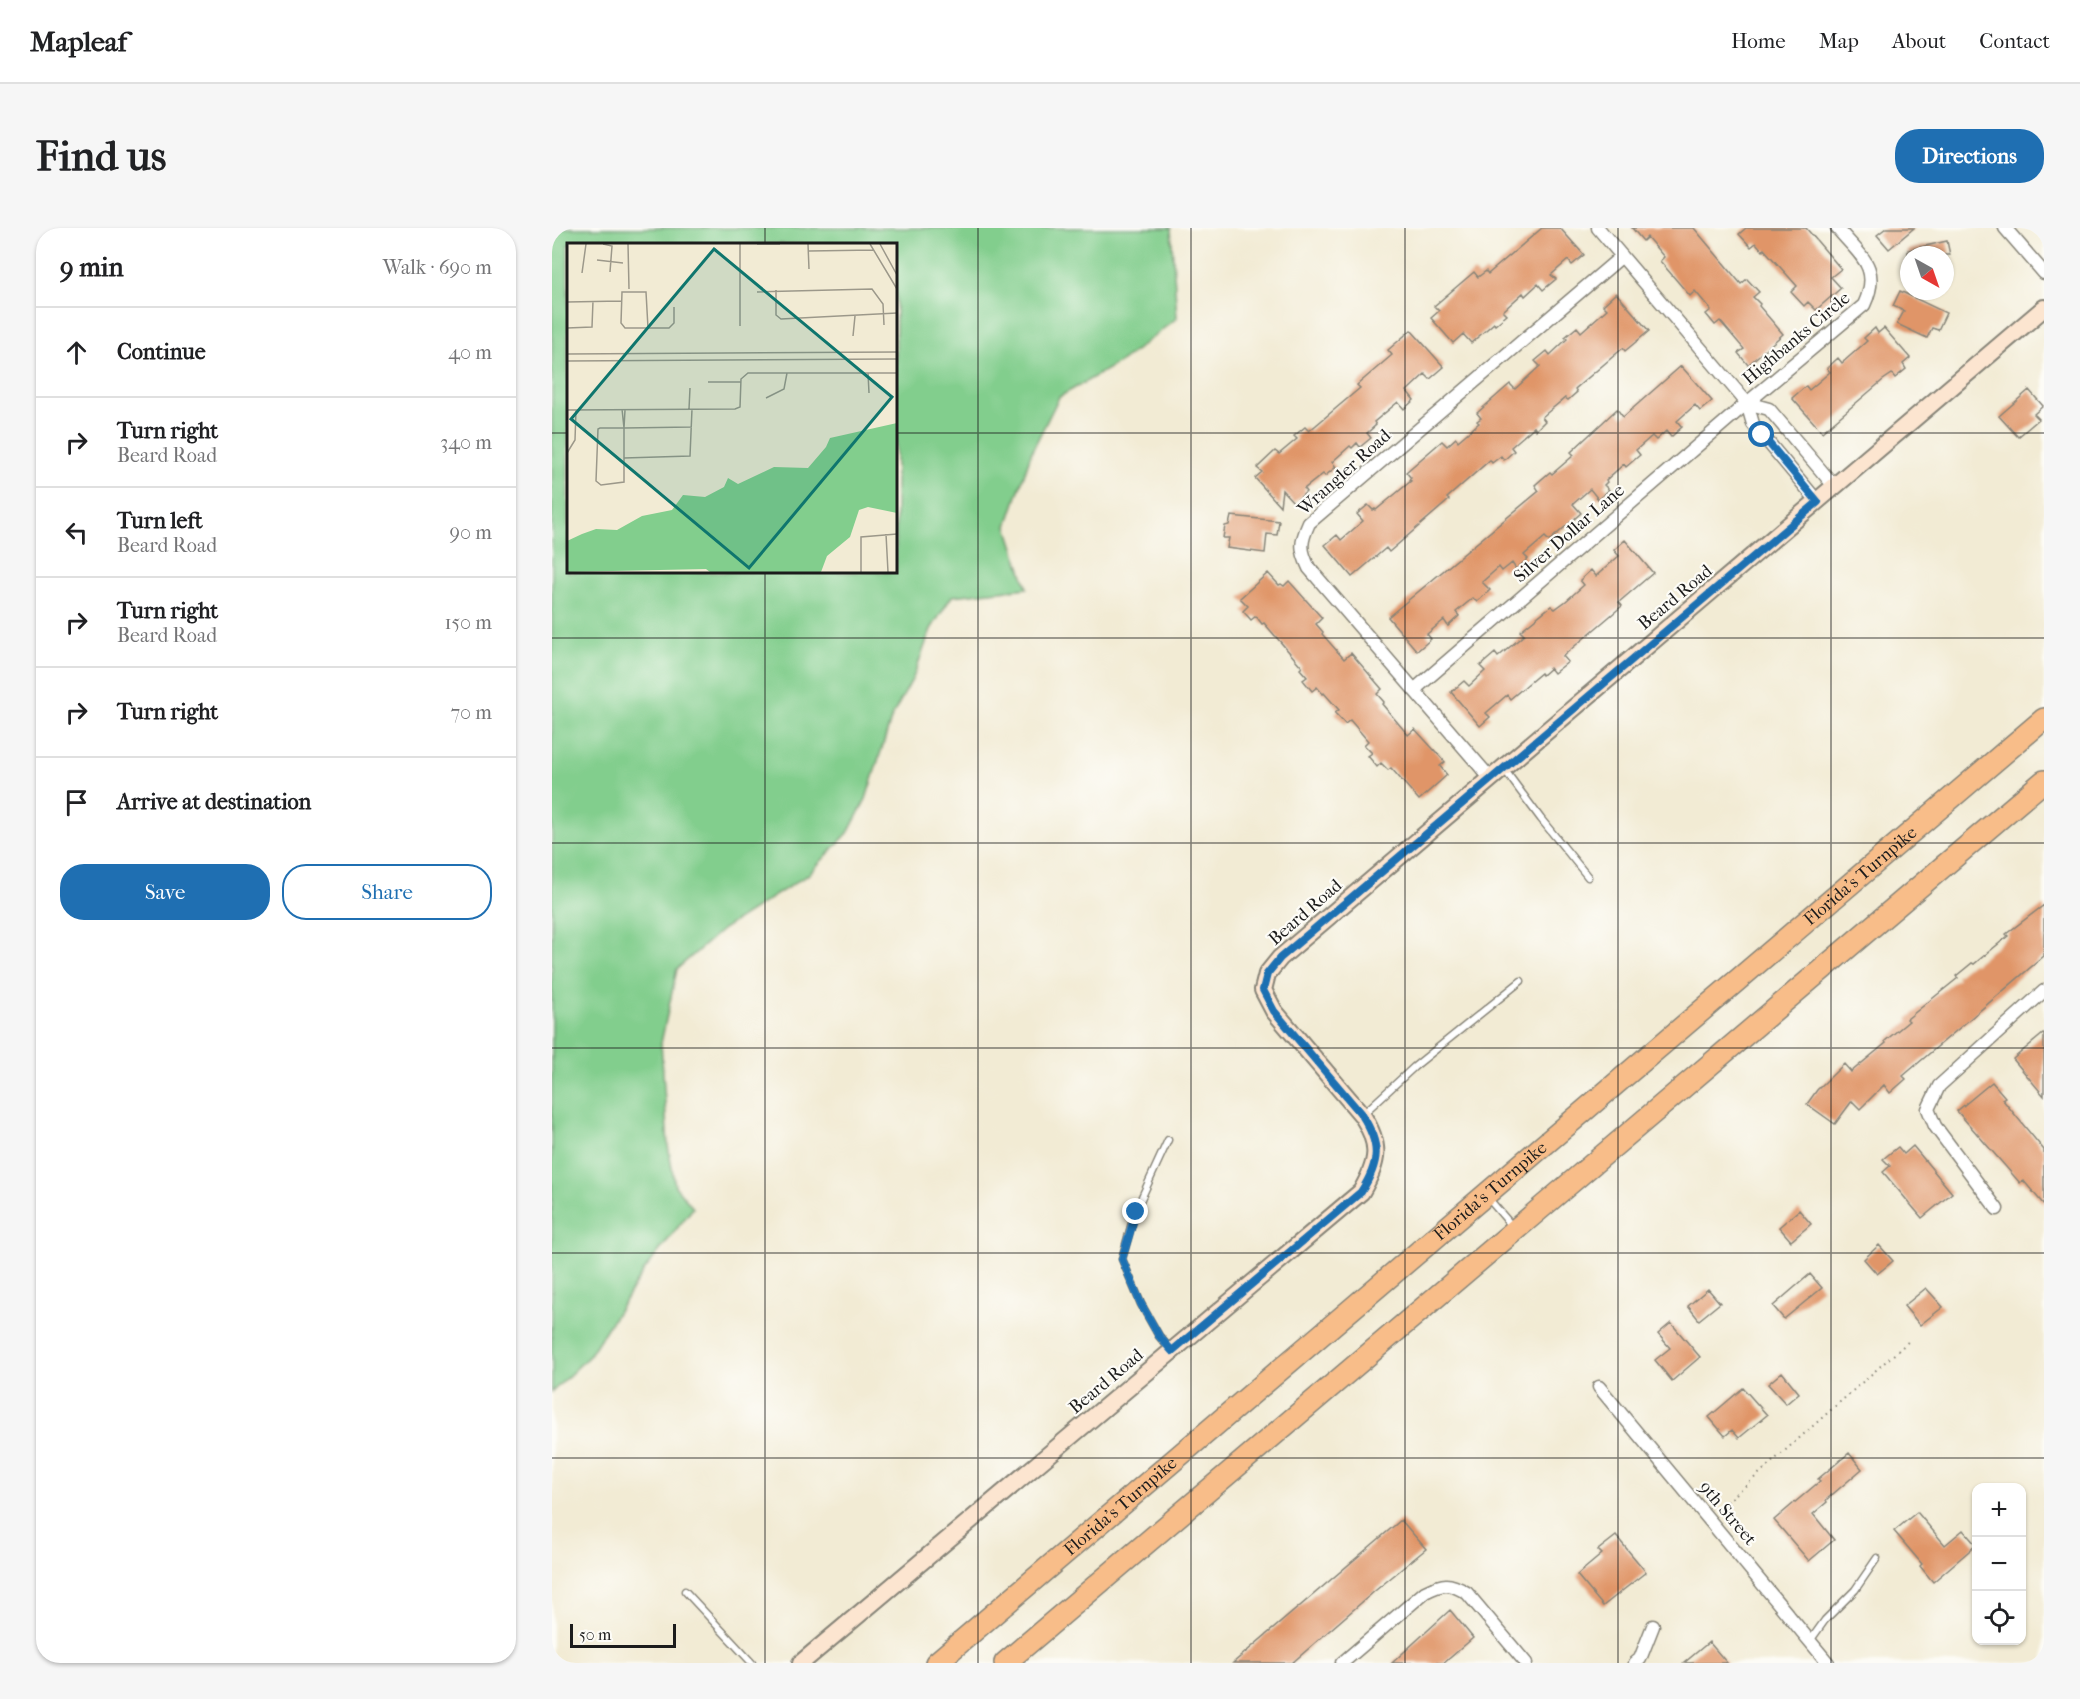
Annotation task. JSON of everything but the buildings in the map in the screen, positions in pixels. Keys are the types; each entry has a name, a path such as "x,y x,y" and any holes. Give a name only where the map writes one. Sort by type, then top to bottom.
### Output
{"highway":[{"name":"Florida's Turnpike","path":"936,1663 2044,718"},
{"path":"1005,1663 2044,781"}],"street":[{"name":"Highbanks Circle","path":"1598,228 1747,403 1864,305 1871,290 1872,274 1866,262 1837,228"},
{"path":"2005,228 2044,273"},
{"name":"Wrangler Road","path":"1497,774 1414,690 1310,568 1302,553 1302,539 1309,524 1622,256"},
{"name":"Beard Road","path":"801,1663 1361,1192 1370,1178 1377,1154 1374,1133 1362,1115 1274,1011 1263,990 1267,974 1280,958 2044,308"},
{"path":"1747,403 1769,409 1835,487"},
{"path":"1747,403 1753,424 1818,502"},
{"name":"Silver Dollar Lane","path":"1414,690 1747,403"},
{"path":"1785,463 1802,449"},
{"path":"1997,1209 1935,1126 1928,1109 1939,1086 2043,993"},
{"name":"9th Street","path":"1599,1387 1828,1663"},
{"path":"1342,1663 1425,1592 1440,1584 1454,1586 1467,1593 1526,1663"},
{"path":"1635,1663 1640,1659 1653,1626"}],"lane":[{"path":"1497,774 1540,819 1588,877"},
{"path":"1362,1115 1414,1067 1521,981"},
{"path":"1168,1140 1136,1212 1122,1259 1141,1304 1159,1336 1172,1351"},
{"path":"1485,1194 1515,1229"},
{"path":"1810,1641 1825,1620 1855,1590 1877,1558"},
{"path":"685,1591 752,1663"}],"path":[{"path":"1709,1518 1910,1340"}],"green space":[{"path":"552,228 1171,228 1177,318 1122,361 1059,397 1032,451 1007,526 1027,588 952,596 931,629 913,678 892,716 866,799 848,833 809,874 723,929 677,969 661,1043 668,1146 675,1186 693,1208 643,1272 589,1356 552,1392"}],"route":[{"path":"1136,1212 1122,1259 1141,1304 1159,1336 1172,1351 1361,1192 1370,1178 1377,1154 1374,1133 1362,1115 1274,1011 1263,990 1267,974 1280,958 1818,502 1762,435"}]}
